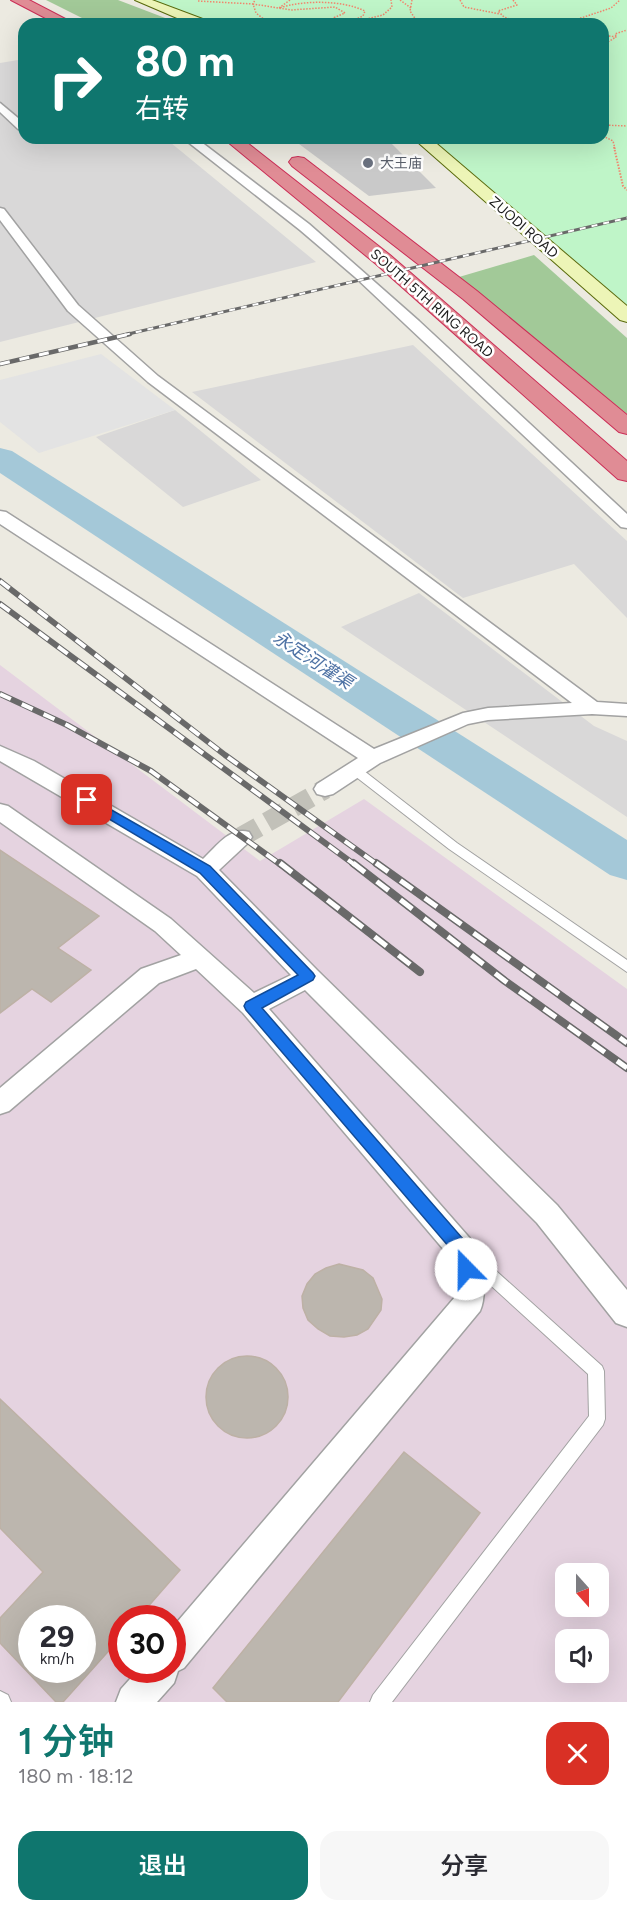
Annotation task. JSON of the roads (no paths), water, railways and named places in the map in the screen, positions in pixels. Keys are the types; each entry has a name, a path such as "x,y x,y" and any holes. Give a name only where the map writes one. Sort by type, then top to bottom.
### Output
{"highway":[{"path":"14,5 30,18"},
{"path":"14,5 51,18"},
{"name":"SOUTH 5TH RING ROAD","path":"239,144 273,169 432,302 627,474"},
{"name":"SOUTH 5TH RING ROAD","path":"283,151 470,295 627,427"}],"main road":[{"path":"141,0 188,18"},
{"name":"ZUODI ROAD","path":"428,144 627,316"}],"street":[{"path":"0,106 18,127"},
{"path":"198,144 235,170 380,292 562,465 627,523"},
{"path":"0,212 73,308 153,379 592,708"},
{"path":"0,516 368,762"},
{"path":"325,789 368,762 463,719 488,714 592,708 627,710"},
{"path":"0,753 27,766 205,870 547,1214 627,1313"},
{"path":"0,811 163,925 252,1006 464,1252 470,1302 186,1639"},
{"path":"205,870 241,837"},
{"path":"0,1103 150,976 200,958"},
{"path":"252,1006 308,976"},
{"path":"134,1702 150,1683"}],"lane":[{"path":"368,762 453,846 627,966"},
{"path":"380,1702 597,1419 596,1371 464,1252"}],"waterway":[{"name":"永定河灌渠","path":"0,458 627,863"}],"tunnel":[{"path":"241,837 325,789"}],"railway":[{"path":"124,335 627,218"},
{"path":"0,364 130,334"},
{"path":"0,581 225,755 378,865"},
{"path":"0,604 355,865"},
{"path":"0,694 67,725 151,771 281,865"},
{"path":"280,863 420,972"},
{"path":"353,863 505,981 627,1068"},
{"path":"376,863 627,1043"}],"place":[{"name":"大王庙","path":"368,163"}]}
